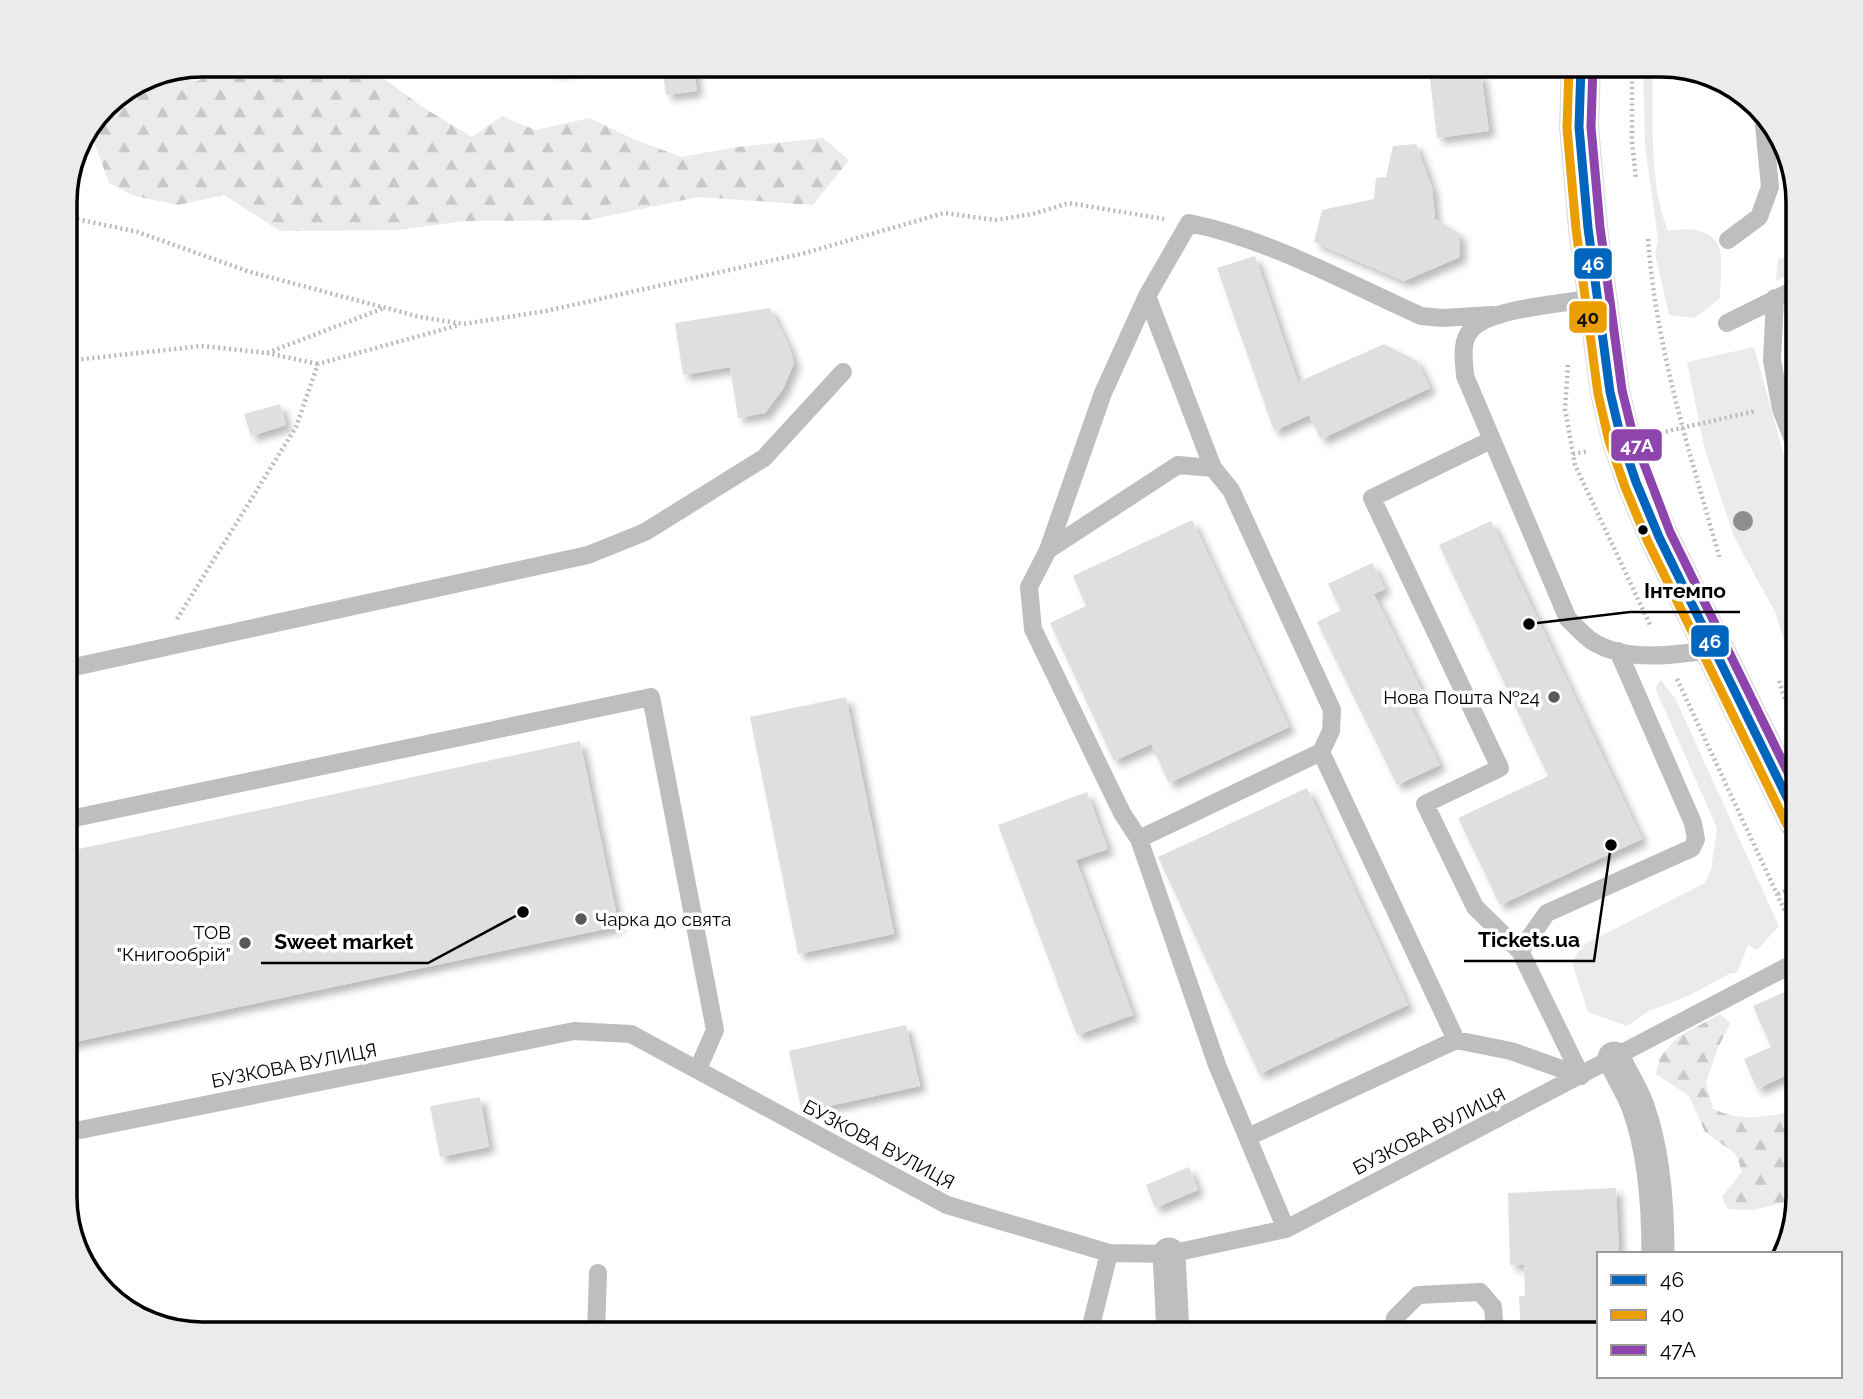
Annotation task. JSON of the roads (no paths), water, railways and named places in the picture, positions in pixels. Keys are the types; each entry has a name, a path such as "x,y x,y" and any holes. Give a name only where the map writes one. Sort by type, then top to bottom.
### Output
{"main road":[{"path":"1581,77 1579,127 1596,298 1610,392 1623,443 1649,515 1786,795"}],"street":[{"path":"1614,1058 1638,1107 1648,1152 1658,1252"},
{"path":"1169,1254 1172,1322"}],"lane":[{"path":"1728,240 1759,216 1770,187 1765,132"},
{"path":"1286,1229 1217,1065 1139,839 1122,813 1033,629 1030,587 1048,550 1103,393 1147,296 1189,223 1220,229 1260,244 1421,316 1442,318 1493,315 1596,298"},
{"path":"1727,323 1786,293"},
{"path":"1139,839 1321,752 1331,731 1332,709 1231,490 1213,468 1147,296"},
{"path":"1775,298 1772,360 1780,409 1786,424"},
{"path":"1493,315 1471,330 1463,348 1465,376 1568,619 1593,642 1618,651 1667,657 1715,649"},
{"path":"77,666 588,555 645,532 764,458 843,372"},
{"path":"1491,440 1372,498 1500,768 1425,804 1475,907 1520,951 1581,1076"},
{"path":"1048,550 1178,465 1213,468"},
{"path":"1520,951 1547,913 1692,848 1696,839 1693,823 1618,651"},
{"path":"77,817 651,697 715,1030 698,1069"},
{"path":"1321,752 1455,1040"},
{"name":"БУЗКОВА ВУЛИЦЯ","path":"77,1131 574,1031 631,1034 947,1205 1108,1254 1169,1254 1286,1229 1786,967"},
{"path":"1248,1137 1455,1040 1511,1051 1581,1076"},
{"path":"1092,1322 1108,1254"},
{"path":"596,1322 598,1273"},
{"path":"1395,1322 1395,1318 1418,1295 1480,1292 1493,1307 1494,1322"}],"place":[{"name":"Інтемпо","path":"1529,624"},
{"name":"Нова Пошта №24","path":"1554,697"},
{"name":"Tickets.ua","path":"1611,845"},
{"name":"Sweet market","path":"523,912"},
{"name":"Чарка до свята","path":"581,919"},
{"name":"ТОВ \"Книгообрiй\"","path":"245,943"}]}
